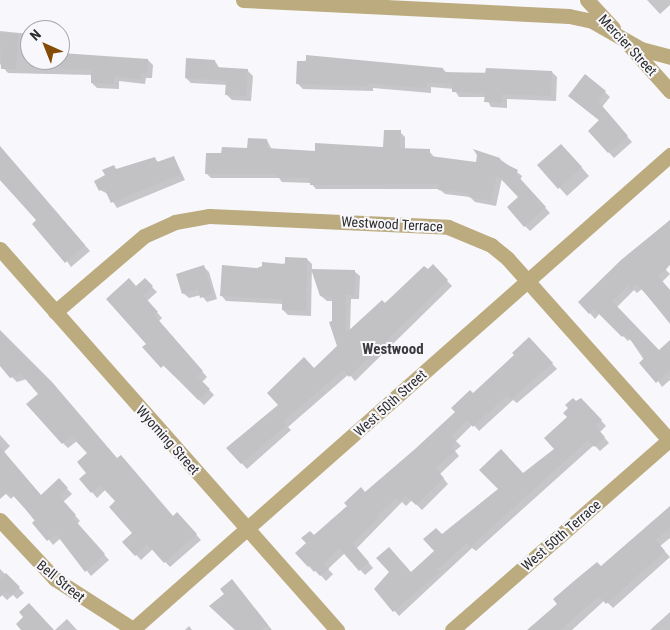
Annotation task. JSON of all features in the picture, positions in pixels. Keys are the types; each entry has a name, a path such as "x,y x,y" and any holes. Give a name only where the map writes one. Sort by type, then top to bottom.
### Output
{"street":[{"path":"243,0 541,13 592,21 641,49 670,57"},
{"name":"Mercier Street","path":"586,0 670,91"},
{"name":"West 50th Street","path":"133,629 248,530 670,155"},
{"name":"Westwood Terrace","path":"55,312 144,236 168,224 209,216 448,227 491,245 528,282 670,440"},
{"name":"Wyoming Street","path":"0,249 337,630"},
{"name":"West 50th Terrace","path":"452,630 670,440"},
{"name":"Bell Street","path":"0,520 55,579 133,629"}],"building":[{"path":"0,33 18,34 16,69 1,69"},
{"path":"70,54 148,59 147,74 141,73 140,79 114,76 114,84 91,83 91,70 70,69"},
{"path":"306,55 443,68 443,72 485,73 486,68 552,71 551,96 502,94 502,103 484,102 485,93 452,92 452,84 426,82 426,88 368,83 368,86 296,84 297,61 306,61"},
{"path":"186,58 215,60 215,67 248,69 246,96 225,95 226,81 185,78"},
{"path":"585,74 606,91 598,101 628,136 608,153 588,131 599,120 568,96"},
{"path":"384,130 401,130 400,148 430,149 430,156 476,162 477,155 473,149 500,158 500,161 518,170 516,174 546,207 524,227 507,207 518,197 497,175 491,201 468,197 469,193 438,190 439,184 310,185 310,178 276,177 276,174 205,174 206,153 221,153 222,147 247,148 248,138 267,139 267,148 315,151 315,143 383,147"},
{"path":"561,144 582,167 558,189 537,165"},
{"path":"0,146 85,245 65,263 32,224 36,220 0,180"},
{"path":"174,156 181,174 111,203 104,188 99,191 94,181 105,175 102,170 114,165 116,169 155,157 157,162"},
{"path":"670,220 670,265 658,276 670,290 670,322 637,284 631,289 628,286 612,301 659,350 670,340 670,370 656,383 639,363 644,358 642,353 625,334 622,337 594,309 589,314 578,302 621,260"},
{"path":"285,257 307,258 306,311 282,310 282,299 220,296 222,265 257,268 262,266 262,262 285,264"},
{"path":"433,264 448,280 349,377 343,370 284,421 287,425 241,464 226,448 278,405 267,393 304,357 314,368 337,346 329,322 332,321 332,297 320,296 311,269 355,270 355,295 346,294 346,333 382,300 385,303 424,266 428,269"},
{"path":"204,265 213,294 200,298 198,289 182,294 176,274"},
{"path":"129,278 136,286 145,278 153,286 143,295 158,312 154,315 203,371 197,376 210,389 198,400 164,365 161,368 142,347 146,344 106,299"},
{"path":"0,330 52,382 117,458 121,455 173,516 177,512 197,534 164,563 147,544 135,556 122,542 132,533 109,507 115,501 100,485 91,493 79,479 86,473 77,462 87,453 71,436 62,444 26,404 38,394 21,374 10,378 0,366"},
{"path":"529,337 553,363 511,399 507,395 473,427 467,420 452,435 456,440 451,446 455,451 435,468 444,478 416,505 406,496 400,501 396,498 377,516 379,518 352,543 369,562 359,571 339,548 324,563 329,569 320,576 310,565 308,567 295,553 306,543 301,538 310,531 314,535 347,506 344,503 361,487 365,492 415,449 455,412 451,408 470,390 473,393 514,355 512,353"},
{"path":"573,398 576,401 581,398 602,420 595,426 605,437 594,447 588,440 470,547 467,543 437,570 440,572 393,612 374,589 389,572 376,558 389,547 411,572 434,551 423,539 436,528 442,534 498,489 479,470 501,449 523,473 554,449 544,438 567,417 563,413 568,408 565,405"},
{"path":"0,447 41,495 59,478 68,488 59,496 76,515 73,518 105,554 85,572 56,534 47,541 32,523 35,520 9,491 0,499"},
{"path":"670,506 670,528 656,540 665,551 606,604 599,596 560,630 527,630 557,604 553,599 597,562 601,566"},
{"path":"6,573 20,587 11,595 7,591 0,597 0,579"},
{"path":"232,579 268,625 262,630 235,630 209,606 224,594 220,589"},
{"path":"29,603 54,630 21,630 16,624 23,617 19,612"}],"district":[{"name":"Westwood","path":"393,350"}]}
